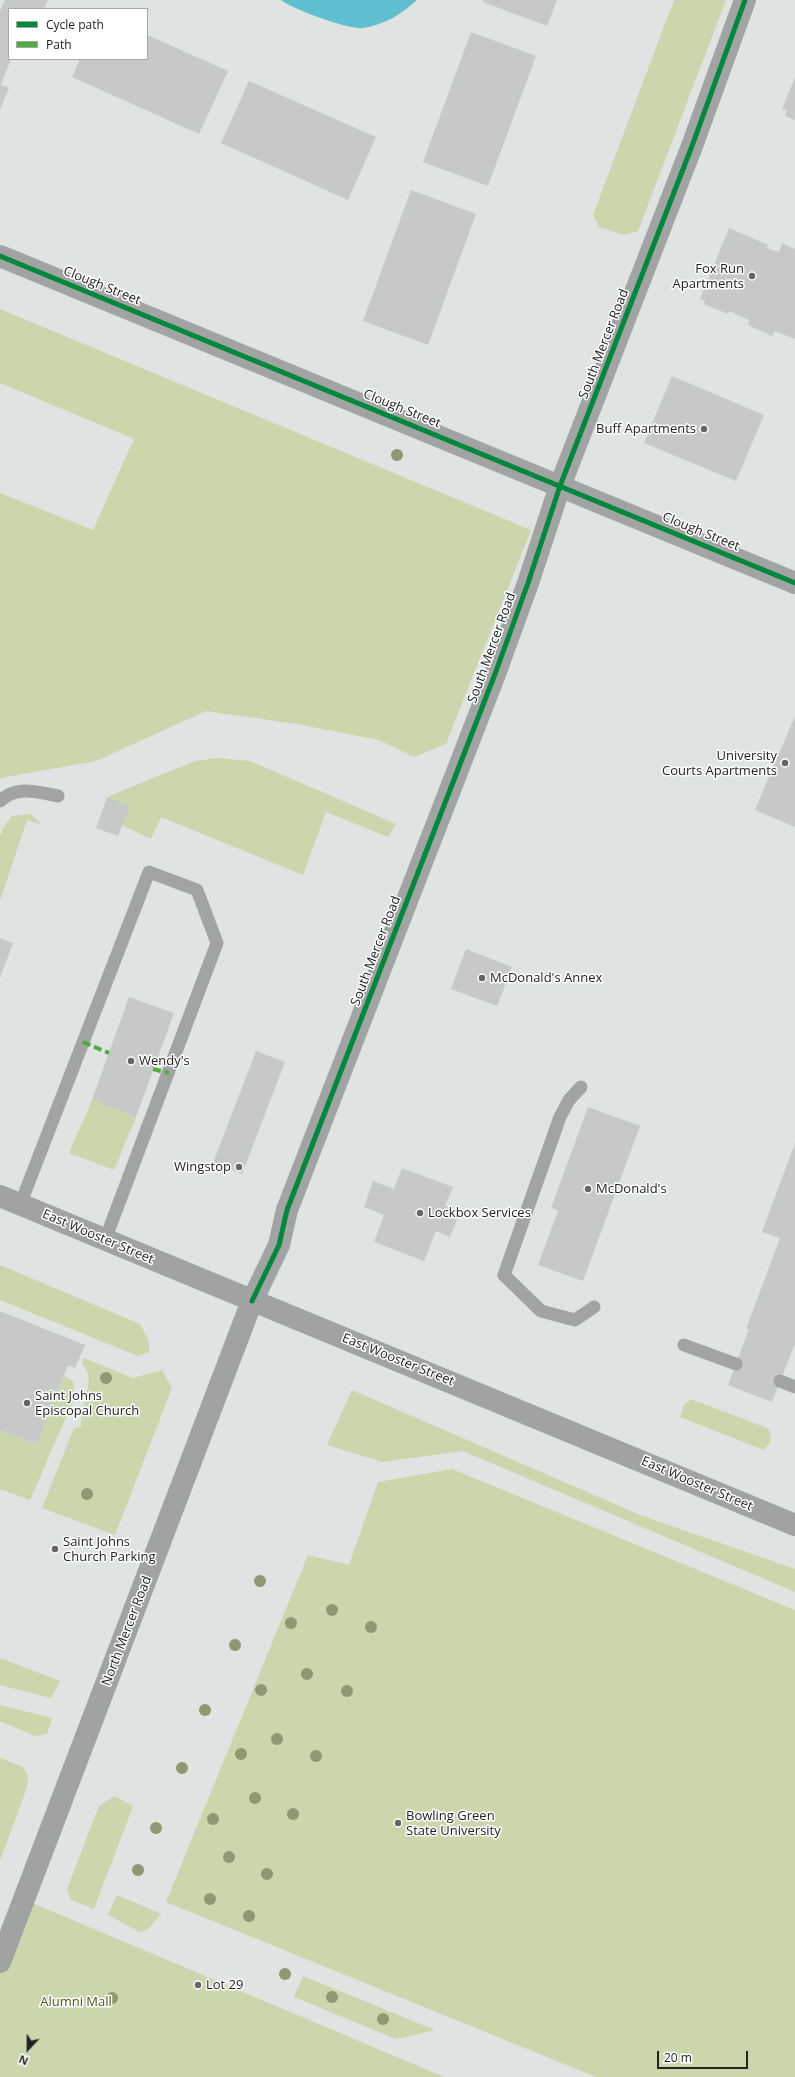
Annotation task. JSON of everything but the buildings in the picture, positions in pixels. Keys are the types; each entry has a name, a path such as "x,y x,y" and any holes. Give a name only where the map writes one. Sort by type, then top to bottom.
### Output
{"main road":[{"name":"East Wooster Street","path":"0,1196 795,1525"},
{"name":"North Mercer Road","path":"0,1962 252,1301"}],"street":[{"name":"South Mercer Road","path":"252,1301 279,1245 287,1210 495,674 528,583 560,486 692,146 745,0"},
{"name":"Clough Street","path":"0,256 795,583"}],"lane":[{"path":"0,801 6,795 27,790 58,796"},
{"path":"20,1205 149,872 197,890 218,943 105,1240"},
{"path":"581,1087 569,1100 560,1117 504,1275 541,1311 575,1320 594,1307"},
{"path":"684,1345 736,1364"},
{"path":"780,1381 795,1387"}],"green space":[{"path":"674,0 726,0 638,231 624,235 599,227 593,215"},
{"path":"0,309 531,530 446,744 414,757 379,740 297,724 206,711 96,761 0,778 0,493 93,530 134,439 0,383"},
{"path":"218,758 250,761 396,824 388,837 326,812 303,875 161,817 151,839 122,825 129,806 107,797 195,761"},
{"path":"31,814 42,825 27,820 0,901 0,836 3,828 12,816"},
{"path":"92,1100 136,1117 114,1170 69,1153"},
{"path":"0,1265 140,1324 149,1341 149,1352 138,1356 0,1300"},
{"path":"84,1358 133,1378 162,1370 172,1388 115,1535 42,1508 74,1428 81,1427 89,1380 88,1373 82,1363"},
{"path":"64,1376 73,1381 74,1399 30,1500 0,1489 0,1430 37,1444"},
{"path":"352,1390 640,1515 795,1569 795,1592 463,1451 382,1462 327,1445"},
{"path":"691,1399 767,1428 771,1433 770,1442 764,1450 680,1417 684,1405"},
{"path":"452,1469 795,1610 795,2077 596,2077 166,1902 308,1555 349,1565 378,1482"},
{"path":"0,1658 60,1681 51,1698 0,1685"},
{"path":"0,1705 52,1718 47,1734 35,1736 0,1721"},
{"path":"0,1758 23,1767 28,1776 27,1787 0,1861"},
{"path":"114,1796 133,1806 94,1909 71,1900 67,1889 99,1806"},
{"path":"117,1895 161,1914 148,1929 140,1932 108,1915"},
{"name":"Alumni Mall","path":"23,1899 444,2077 0,2077 0,1962"},
{"path":"303,1976 435,2030 396,2039 294,1997"}],"water":[{"path":"281,0 417,0 405,10 385,22 371,27 356,28 321,18"}],"marked path":[{"path":"83,1042 109,1053"},
{"path":"153,1069 169,1073"}],"cycle path":[{"path":"252,1301 279,1245 287,1210 495,674 528,583 560,486 692,146 745,0"},
{"path":"0,256 795,583"}],"place":[{"name":"Fox Run Apartments","path":"752,276"},
{"name":"Buff Apartments","path":"704,429"},
{"name":"University Courts Apartments","path":"785,763"},
{"name":"McDonald's Annex","path":"482,978"},
{"name":"Wendy's","path":"131,1061"},
{"name":"Wingstop","path":"239,1167"},
{"name":"McDonald's","path":"588,1189"},
{"name":"Lockbox Services","path":"420,1213"},
{"name":"Saint Johns Episcopal Church","path":"27,1403"},
{"name":"Saint Johns Church Parking","path":"55,1549"},
{"name":"Bowling Green State University","path":"398,1823"},
{"name":"Lot 29","path":"198,1985"}]}
